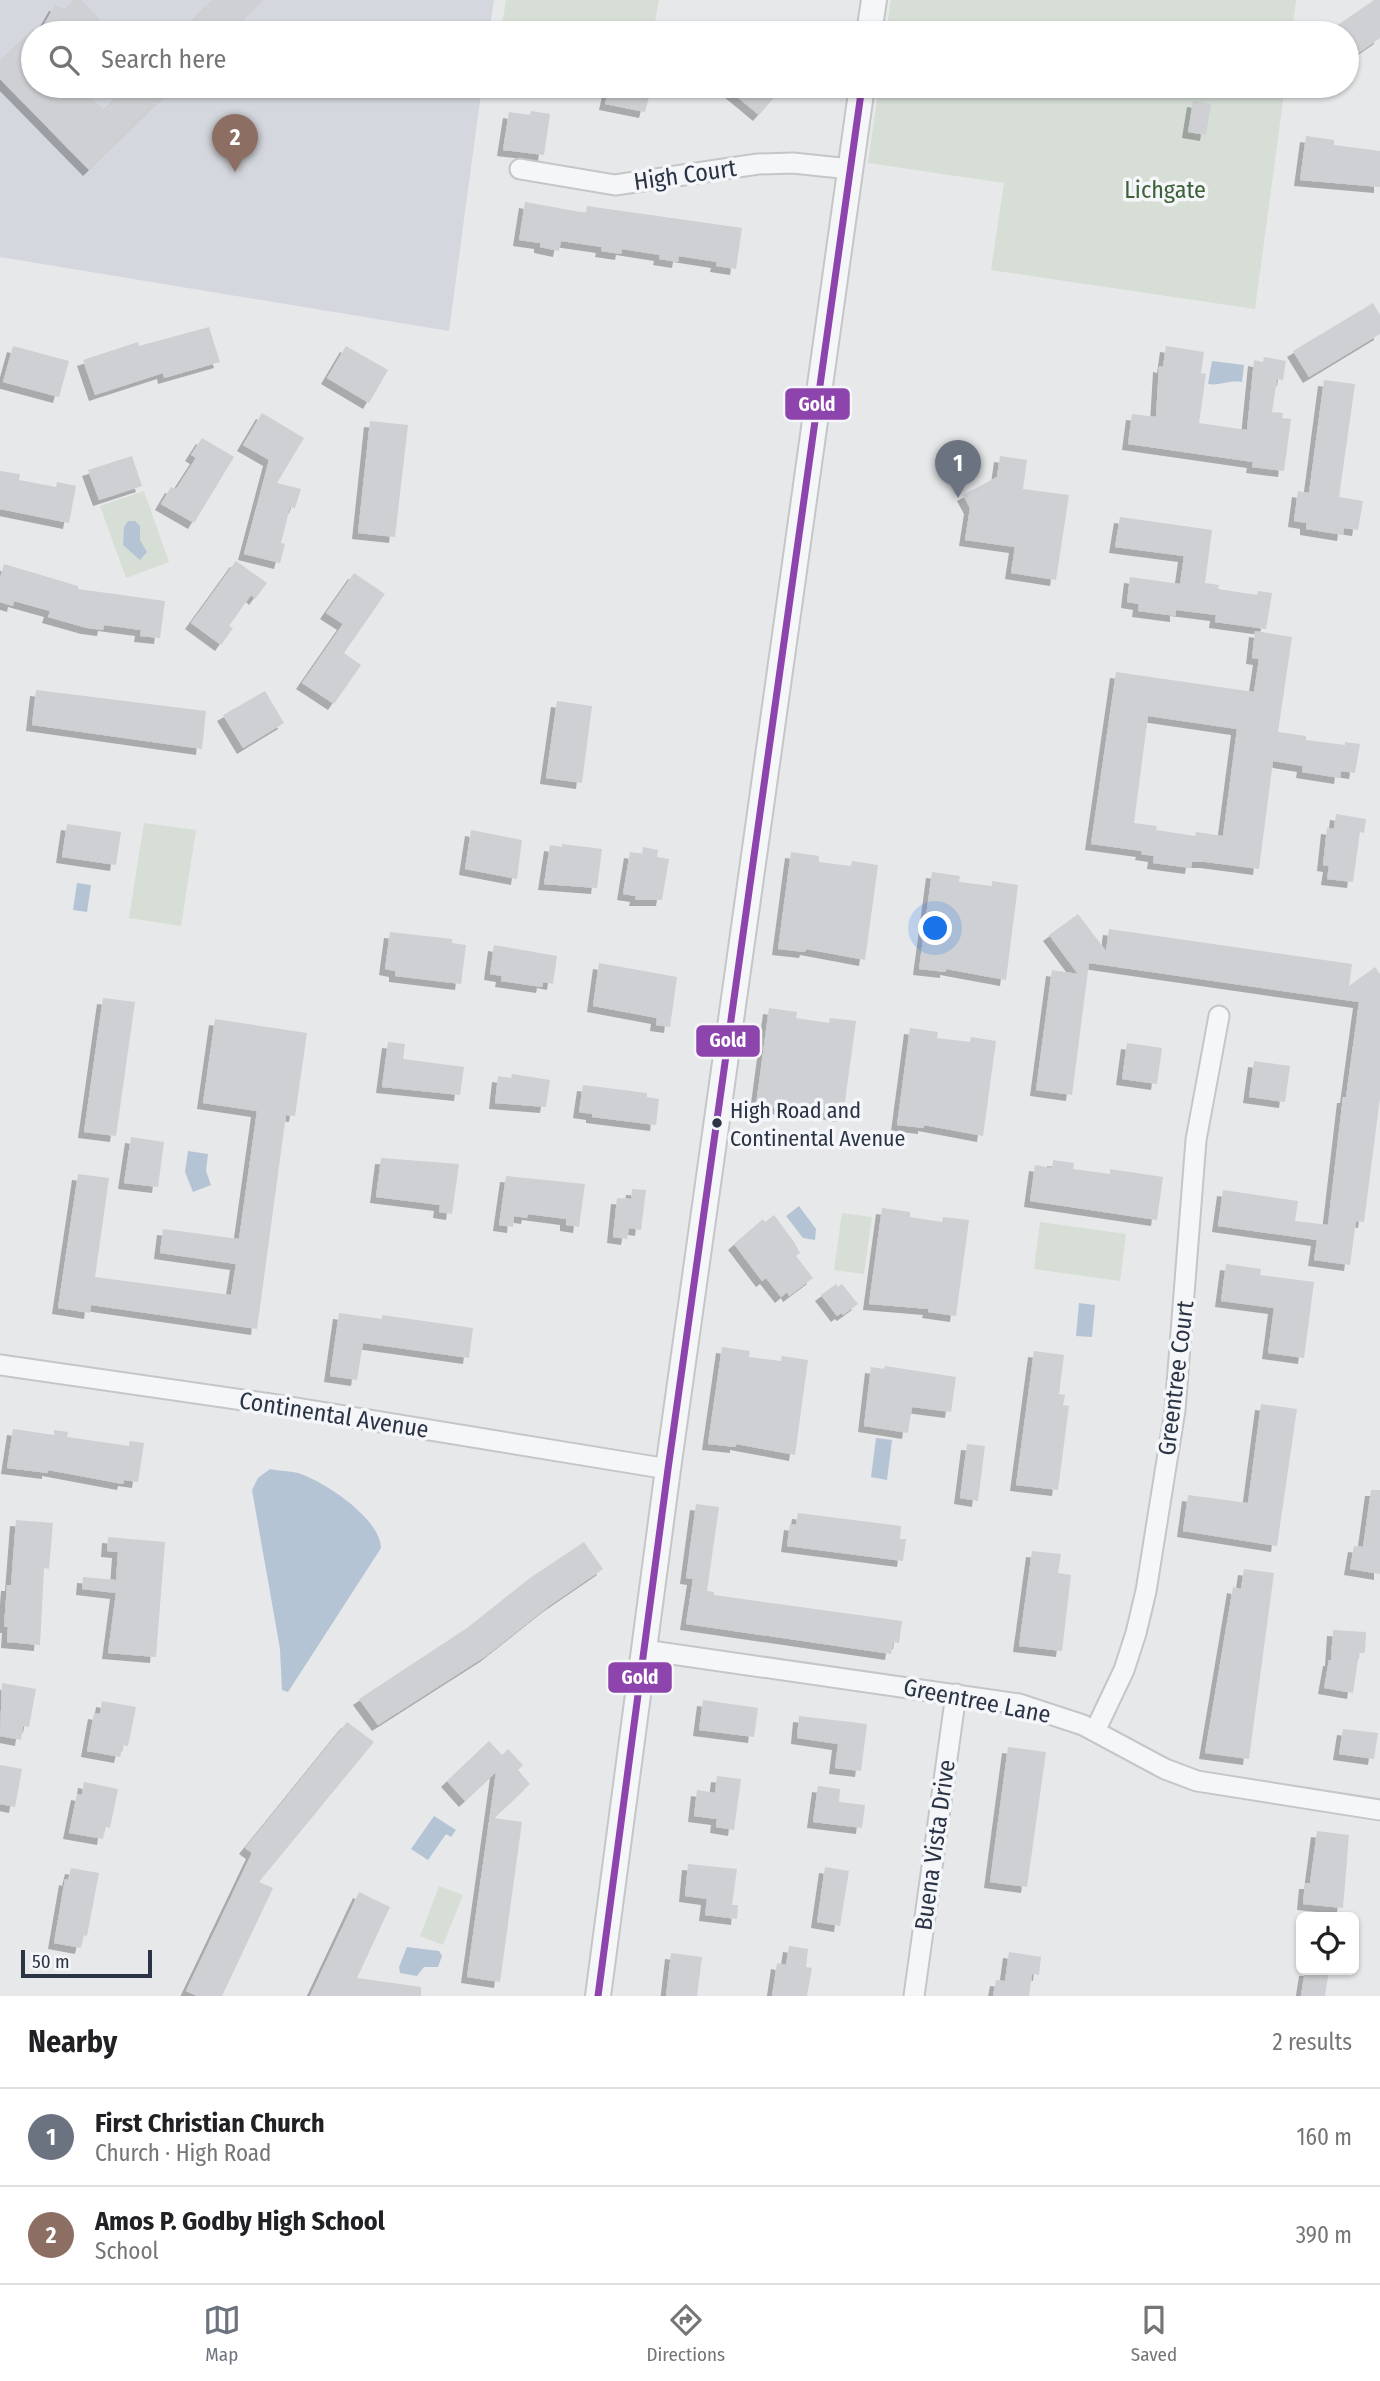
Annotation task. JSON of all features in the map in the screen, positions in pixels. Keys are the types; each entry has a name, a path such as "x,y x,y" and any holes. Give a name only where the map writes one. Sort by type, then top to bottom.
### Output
{"street":[{"path":"871,21 874,0"},
{"path":"598,1996 668,1469 860,98"},
{"name":"High Court","path":"520,169 615,185 758,164 793,163 850,169"},
{"name":"Greentree Court","path":"1095,1731 1124,1670 1146,1591 1175,1410 1196,1140 1220,1016"},
{"name":"Continental Avenue","path":"0,1365 271,1404 668,1469"},
{"name":"Greentree Lane","path":"644,1650 1019,1704 1060,1716 1095,1731 1165,1769 1197,1781 1380,1810"},
{"name":"Buena Vista Drive","path":"914,1996 956,1693"}],"shaded area":[{"path":"0,0 494,0 491,21 21,21 21,98 480,98 449,331 0,257"}],"green space":[{"path":"506,0 659,0 655,21 503,21"},
{"path":"891,0 1296,0 1293,21 888,21"},
{"name":"Lichgate","path":"877,98 1283,98 1255,309 991,270 1004,183 868,163"},
{"path":"144,491 169,562 126,578 100,506"},
{"path":"144,823 196,830 181,926 129,918"},
{"path":"842,1213 872,1217 864,1274 834,1270"},
{"path":"1040,1222 1126,1234 1120,1281 1034,1269"},
{"path":"439,1886 463,1895 443,1945 420,1936"}],"water":[{"path":"1212,361 1244,365 1242,382 1208,384"},
{"path":"128,521 135,521 140,526 140,540 147,552 140,560 123,545 124,527"},
{"path":"77,883 91,885 87,912 73,910"},
{"path":"188,1151 208,1154 206,1171 211,1185 193,1192 185,1172"},
{"path":"799,1206 816,1229 815,1240 803,1238 786,1216"},
{"path":"1079,1303 1095,1305 1092,1337 1076,1336"},
{"path":"876,1438 892,1440 887,1480 871,1477"},
{"path":"270,1469 298,1473 336,1493 361,1513 371,1525 381,1548 288,1692 282,1690 280,1649 252,1490 258,1478"},
{"path":"434,1816 456,1830 451,1837 446,1834 428,1860 411,1849"},
{"path":"407,1947 439,1951 442,1956 438,1967 424,1967 417,1976 400,1973 399,1967"}],"building":[{"path":"74,0 81,0 101,21 46,21 55,5 65,9"},
{"path":"212,0 263,0 242,21 190,21"},
{"path":"1374,0 1380,0 1380,38 1359,53 1359,21 1343,21"},
{"path":"21,41 21,98 92,98 104,110 116,98 163,98 89,170 0,79 0,61"},
{"path":"606,98 649,98 645,112 605,104"},
{"path":"738,98 774,98 759,115"},
{"path":"1193,101 1211,104 1206,135 1188,132"},
{"path":"531,111 550,114 544,155 503,150 509,112 530,115"},
{"path":"1306,136 1334,140 1334,145 1380,151 1380,187 1300,180"},
{"path":"525,202 586,213 587,206 742,228 736,269 716,266 717,262 679,256 678,262 659,259 660,255 622,249 621,254 601,251 602,247 561,241 559,251 540,247 540,243 519,240"},
{"path":"1373,303 1380,315 1380,334 1309,377 1293,351"},
{"path":"209,327 220,362 164,378 163,373 95,395 83,360 138,342 139,346"},
{"path":"13,346 69,361 59,397 3,382"},
{"path":"346,346 388,370 369,403 327,378"},
{"path":"1166,346 1204,352 1201,373 1206,374 1199,423 1247,430 1254,360 1263,362 1264,357 1286,361 1283,380 1277,379 1272,412 1283,413 1282,418 1291,419 1284,471 1252,467 1253,462 1128,444 1132,414 1156,417 1159,366 1163,367"},
{"path":"1324,380 1355,384 1339,497 1363,501 1358,530 1344,528 1343,535 1306,529 1306,523 1294,521 1298,491 1309,493"},
{"path":"262,413 304,438 277,483 301,489 295,508 290,507 281,543 285,544 280,563 244,554 269,460 243,445"},
{"path":"370,421 408,425 395,537 358,533"},
{"path":"202,438 234,457 194,523 161,504 171,487 176,489 196,458 191,455"},
{"path":"132,456 142,486 99,500 88,470"},
{"path":"1000,456 1027,460 1023,489 1069,495 1056,580 1011,573 1015,547 965,540 970,508 963,495 997,477"},
{"path":"0,471 20,474 19,480 56,487 57,482 76,486 69,523 0,509"},
{"path":"1120,517 1212,530 1205,583 1219,585 1218,589 1257,595 1258,591 1272,593 1266,629 1215,622 1216,615 1176,610 1176,616 1138,611 1139,604 1127,602 1130,577 1180,584 1184,556 1115,547"},
{"path":"236,561 267,583 255,599 251,595 229,626 233,628 221,645 191,623"},
{"path":"4,564 78,586 78,589 165,601 160,638 140,636 141,630 104,625 103,630 87,628 48,617 50,611 14,601 13,606 0,602 0,578"},
{"path":"354,573 385,594 344,653 361,665 334,704 302,683 343,624 326,613"},
{"path":"1255,631 1292,637 1278,732 1306,736 1306,740 1345,745 1345,742 1360,744 1355,773 1341,771 1340,778 1302,772 1303,766 1273,761 1259,869 1206,862 1192,862 1191,868 1153,863 1154,856 1141,854 1142,851 1091,844 1116,672 1254,692 1259,659 1252,658","holes":["1148,716 1237,729 1223,836 1196,832 1195,836 1156,830 1157,826 1134,823"]},
{"path":"36,690 206,711 202,749 32,725"},
{"path":"265,691 284,723 243,748 223,715"},
{"path":"557,701 592,706 582,783 546,778"},
{"path":"1336,814 1366,819 1364,833 1360,832 1353,882 1327,879 1329,866 1323,865 1327,828 1334,829"},
{"path":"67,824 121,832 116,865 62,857"},
{"path":"471,830 522,840 517,879 465,869"},
{"path":"562,844 602,849 597,888 544,884 550,845 562,847"},
{"path":"643,847 658,850 657,857 669,859 662,900 635,900 636,896 623,894 630,852 642,854"},
{"path":"791,852 819,856 819,862 851,866 852,861 878,865 865,960 806,949 805,952 778,949"},
{"path":"932,872 960,876 959,882 992,886 992,881 1018,885 1006,980 946,969 946,972 919,969"},
{"path":"1078,914 1106,951 1109,929 1352,964 1349,986 1375,967 1380,974 1380,1098 1364,1222 1356,1221 1350,1265 1314,1260 1317,1240 1218,1226 1223,1190 1298,1201 1295,1221 1328,1225 1343,1097 1346,1097 1359,1002 1089,963 1072,1095 1036,1090 1052,970 1078,974 1049,935"},
{"path":"390,932 452,939 452,943 466,945 461,984 395,976 395,971 385,969"},
{"path":"494,945 557,956 553,984 543,982 542,987 501,981 502,976 490,974"},
{"path":"599,963 677,977 670,1027 656,1025 657,1018 593,1006"},
{"path":"103,998 135,1002 116,1136 84,1132"},
{"path":"769,1008 797,1012 796,1018 829,1023 830,1018 856,1021 843,1116 784,1106 783,1109 756,1105"},
{"path":"215,1019 307,1033 295,1116 286,1115 257,1329 91,1305 90,1313 58,1308 78,1174 109,1178 95,1277 231,1295 236,1264 160,1253 163,1229 239,1239 257,1111 203,1103"},
{"path":"910,1028 938,1032 937,1038 970,1042 971,1037 996,1041 983,1136 924,1125 924,1128 897,1125"},
{"path":"388,1042 405,1044 403,1059 464,1067 460,1095 382,1087"},
{"path":"1127,1043 1162,1048 1157,1084 1122,1079"},
{"path":"1254,1061 1290,1066 1285,1102 1249,1097"},
{"path":"512,1074 550,1080 546,1107 495,1103 498,1076 511,1078"},
{"path":"583,1085 647,1093 647,1097 659,1099 656,1125 592,1117 592,1114 579,1112"},
{"path":"131,1137 164,1142 158,1187 124,1183"},
{"path":"381,1158 459,1164 452,1214 439,1212 440,1205 376,1197"},
{"path":"1053,1160 1074,1163 1073,1169 1110,1174 1110,1169 1163,1177 1157,1220 1030,1201 1035,1165 1052,1168"},
{"path":"506,1176 585,1184 579,1227 566,1225 566,1219 528,1214 527,1218 514,1216 513,1227 499,1225"},
{"path":"632,1189 646,1190 641,1230 629,1228 627,1239 613,1237 617,1198 631,1199"},
{"path":"882,1208 910,1212 910,1217 942,1222 943,1217 969,1220 956,1316 928,1312 929,1309 869,1304"},
{"path":"774,1215 800,1253 796,1256 813,1278 789,1296 787,1292 781,1297 766,1278 762,1281 734,1244 763,1219 765,1222"},
{"path":"1226,1264 1261,1269 1260,1275 1314,1282 1304,1358 1268,1353 1274,1308 1221,1301"},
{"path":"836,1284 838,1287 842,1284 858,1304 843,1315 841,1313 837,1316 821,1295"},
{"path":"339,1313 382,1319 382,1315 473,1328 469,1358 363,1343 357,1380 330,1376"},
{"path":"722,1347 750,1351 749,1357 781,1361 782,1356 808,1360 795,1455 736,1444 736,1447 708,1444"},
{"path":"1034,1351 1064,1355 1059,1394 1065,1395 1063,1405 1069,1406 1058,1490 1016,1485"},
{"path":"885,1366 956,1377 951,1412 912,1407 908,1433 864,1426 871,1367 884,1369"},
{"path":"1261,1404 1297,1409 1277,1546 1183,1531 1188,1495 1248,1503"},
{"path":"13,1429 54,1435 54,1430 68,1432 67,1437 129,1446 130,1441 144,1443 138,1482 124,1480 123,1484 48,1470 48,1473 7,1468"},
{"path":"967,1444 985,1446 978,1501 960,1498"},
{"path":"1371,1490 1380,1490 1380,1574 1350,1569 1354,1546 1363,1547"},
{"path":"696,1504 719,1507 707,1591 714,1592 714,1595 902,1621 899,1643 893,1642 891,1654 686,1624 693,1579 686,1578"},
{"path":"798,1513 901,1526 900,1539 906,1539 903,1561 787,1546 790,1524 796,1525"},
{"path":"16,1520 53,1523 49,1569 44,1568 40,1645 7,1642 8,1627 4,1627 7,1585 11,1585"},
{"path":"108,1537 165,1542 156,1657 108,1653 116,1593 82,1589 83,1577 116,1580 118,1552 107,1551"},
{"path":"584,1542 603,1569 549,1606 486,1656 378,1725 359,1699 467,1628 530,1578"},
{"path":"1032,1551 1061,1554 1058,1573 1071,1575 1062,1651 1019,1646"},
{"path":"1244,1569 1274,1573 1249,1759 1205,1753 1233,1587 1241,1589"},
{"path":"1333,1630 1366,1632 1365,1653 1359,1653 1353,1693 1324,1688 1331,1660"},
{"path":"2,1683 36,1689 29,1727 23,1726 21,1740 0,1736"},
{"path":"703,1700 758,1708 754,1737 699,1730"},
{"path":"102,1701 136,1707 128,1746 123,1745 120,1757 87,1751 94,1713 100,1714"},
{"path":"799,1716 867,1724 861,1771 835,1768 838,1744 797,1738"},
{"path":"347,1722 374,1742 259,1882 273,1888 222,1996 197,1996 186,1991 252,1853 245,1848"},
{"path":"1343,1729 1378,1733 1374,1759 1339,1754"},
{"path":"489,1741 502,1755 508,1749 523,1765 518,1770 530,1784 494,1818 522,1822 500,1982 467,1977 496,1772 465,1801 447,1781"},
{"path":"1008,1747 1046,1752 1027,1887 990,1882"},
{"path":"0,1765 22,1769 15,1807 0,1804"},
{"path":"717,1776 741,1779 734,1830 716,1827 717,1819 694,1816 697,1790 715,1793"},
{"path":"84,1782 118,1789 110,1828 105,1826 103,1839 69,1833 77,1794 82,1795"},
{"path":"818,1786 840,1789 839,1802 865,1805 862,1828 813,1822"},
{"path":"1317,1831 1349,1835 1343,1908 1303,1904 1305,1883 1310,1883"},
{"path":"688,1864 737,1869 732,1905 738,1905 737,1919 705,1915 707,1899 685,1896"},
{"path":"825,1867 849,1871 840,1926 817,1922"},
{"path":"71,1868 99,1873 87,1936 84,1935 81,1948 54,1943 65,1879 68,1880"},
{"path":"359,1892 390,1907 357,1978 421,1987 421,1996 310,1996"},
{"path":"789,1946 808,1949 806,1967 812,1968 807,1996 772,1996 777,1963 786,1965"},
{"path":"1009,1952 1041,1957 1039,1975 1032,1974 1029,1996 993,1996 996,1980 1005,1981"},
{"path":"671,1953 702,1957 697,1996 666,1996"},
{"path":"1304,1975 1328,1975 1325,1996 1301,1996"}],"transit line":[{"name":"Gold","path":"598,1996 668,1469 860,98"}],"place":[{"name":"Amos P. Godby High School","path":"235,172"},
{"name":"First Christian Church","path":"958,498"},
{"name":"High Road and Continental Avenue","path":"717,1123"}]}
